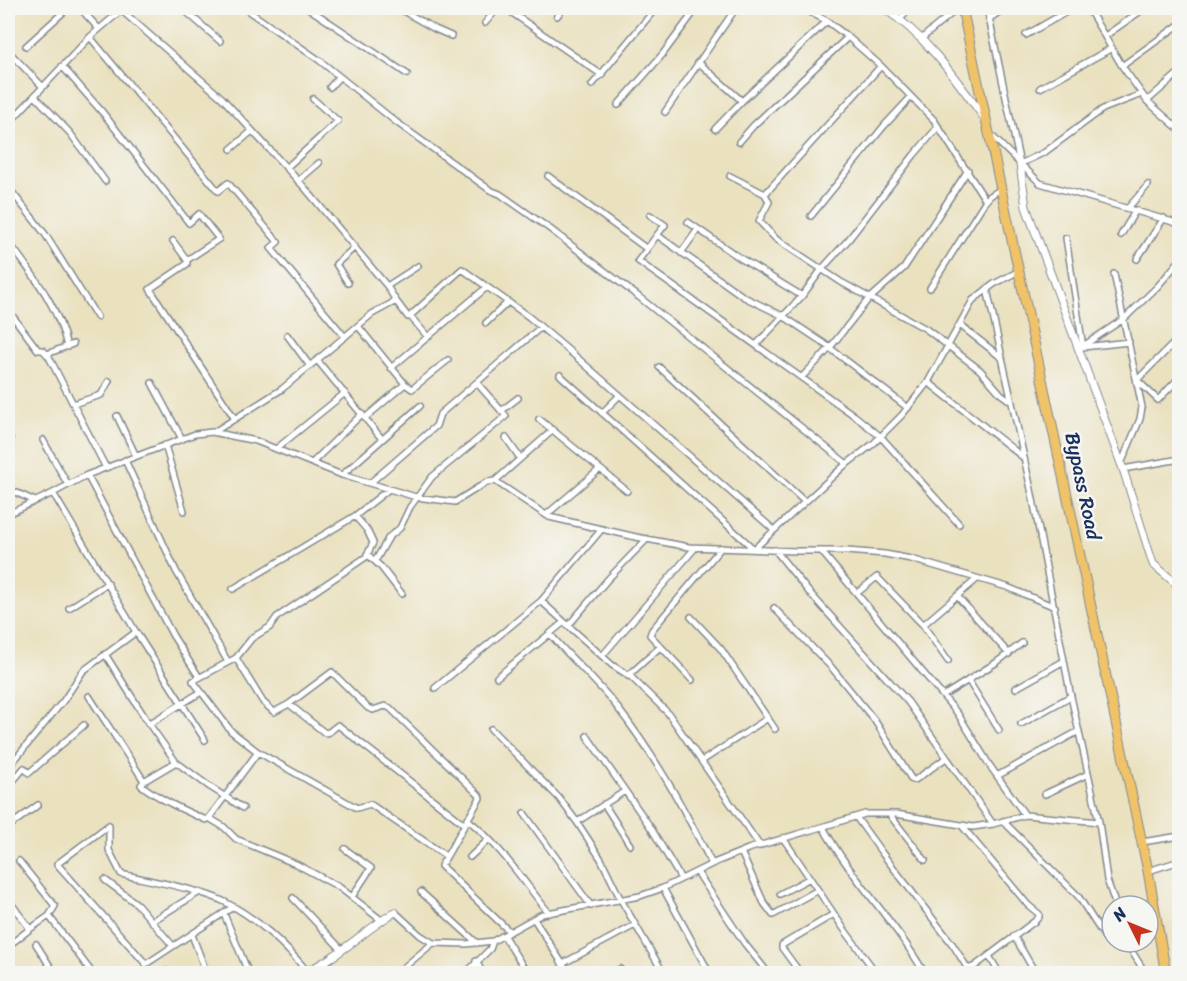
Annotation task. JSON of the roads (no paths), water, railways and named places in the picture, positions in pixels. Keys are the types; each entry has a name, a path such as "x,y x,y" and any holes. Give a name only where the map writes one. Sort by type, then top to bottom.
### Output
{"main road":[{"name":"Bypass Road","path":"960,8 988,123 1142,842 1166,974"}],"street":[{"path":"8,13 14,8"},
{"path":"26,46 68,8"},
{"path":"80,8 99,29"},
{"path":"182,8 220,41"},
{"path":"244,8 319,60 396,122 559,236 639,297 847,464"},
{"path":"308,8 407,74"},
{"path":"398,8 451,36"},
{"path":"485,23 498,8"},
{"path":"505,8 602,75"},
{"path":"557,16 563,8"},
{"path":"592,85 655,8"},
{"path":"618,105 662,55 697,8"},
{"path":"665,112 736,8"},
{"path":"802,8 827,21 848,37 911,97 938,127 986,201"},
{"path":"883,8 921,39 957,81 988,123"},
{"path":"899,20 911,8"},
{"path":"921,39 960,8"},
{"path":"987,8 1020,164 1026,207 1081,347 1153,564 1178,583"},
{"path":"989,19 1005,8"},
{"path":"1026,35 1074,8"},
{"path":"1088,8 1122,66 1147,101 1179,130"},
{"path":"1105,36 1145,8"},
{"path":"8,124 90,37 123,9 222,98 355,247 387,286 408,317 410,316 428,337"},
{"path":"714,129 827,21"},
{"path":"1122,66 1179,24"},
{"path":"90,37 218,191 228,183 278,242 272,248 345,337"},
{"path":"739,142 754,125 848,37"},
{"path":"1040,88 1112,48"},
{"path":"8,51 43,87"},
{"path":"698,62 742,101"},
{"path":"62,66 103,113 189,223 199,214 219,239 150,289 235,419"},
{"path":"765,194 880,66"},
{"path":"1147,101 1179,72"},
{"path":"330,87 339,77"},
{"path":"1020,164 1045,152 1103,109 1142,94"},
{"path":"35,96 70,133 105,181"},
{"path":"811,216 884,126 911,97"},
{"path":"286,168 338,121 313,99"},
{"path":"756,345 802,296 938,127"},
{"path":"231,149 252,131"},
{"path":"990,134 1040,183 1179,224"},
{"path":"298,181 319,163"},
{"path":"802,377 829,349 870,299 904,268 968,170"},
{"path":"548,176 647,249"},
{"path":"730,176 765,194 769,202 759,221 776,239 870,299 926,329 980,370 1001,394 1012,402"},
{"path":"1128,208 1148,185"},
{"path":"8,187 45,234 97,317"},
{"path":"930,288 986,201 1002,189"},
{"path":"1121,235 1136,210"},
{"path":"650,214 665,225 638,261 802,377 880,437 958,524"},
{"path":"1137,259 1164,218"},
{"path":"688,222 740,258 802,296"},
{"path":"681,253 696,232"},
{"path":"657,236 744,297 783,316 822,342 908,408"},
{"path":"1066,238 1081,347"},
{"path":"8,241 54,308 63,329 67,347"},
{"path":"173,241 187,260"},
{"path":"348,283 336,264 355,247"},
{"path":"1081,347 1125,318 1158,286 1179,260"},
{"path":"387,286 418,266"},
{"path":"410,316 462,269 541,327 774,530"},
{"path":"754,549 880,437 908,408 928,382 973,300 1020,270"},
{"path":"1114,274 1142,406 1140,419 1122,467"},
{"path":"391,368 488,287"},
{"path":"987,289 1055,607 1078,731 1099,822 1107,880 1112,894"},
{"path":"214,432 282,389 372,314 396,301"},
{"path":"486,323 507,302"},
{"path":"8,310 38,350 44,350 47,354 106,468"},
{"path":"960,325 1002,358"},
{"path":"357,326 391,368 412,389 448,360"},
{"path":"370,483 435,426 440,414 541,327"},
{"path":"287,335 310,366"},
{"path":"1137,380 1179,337"},
{"path":"1081,347 1129,342"},
{"path":"47,354 73,345"},
{"path":"317,360 382,439"},
{"path":"658,367 805,502"},
{"path":"560,375 754,549"},
{"path":"1137,380 1158,400 1179,377"},
{"path":"73,404 101,395 109,381"},
{"path":"928,382 1024,458"},
{"path":"152,383 182,439"},
{"path":"377,558 389,537 400,528 416,497 432,477 506,416 477,383"},
{"path":"312,463 363,416 405,384"},
{"path":"276,449 345,393"},
{"path":"602,413 620,394"},
{"path":"501,411 518,398"},
{"path":"342,475 420,406"},
{"path":"117,416 136,456"},
{"path":"539,419 627,491"},
{"path":"8,514 87,475 195,434 214,432 256,441 342,475 416,497 455,502 487,482 495,481 553,430"},
{"path":"8,445 10,438"},
{"path":"506,438 520,458"},
{"path":"43,440 68,485"},
{"path":"165,445 184,511"},
{"path":"1122,467 1179,459"},
{"path":"125,460 172,563 228,662"},
{"path":"546,515 600,469"},
{"path":"87,475 173,636 200,677"},
{"path":"495,481 546,515 602,529 695,548 885,554 911,559 1008,587 1055,607"},
{"path":"8,489 35,501"},
{"path":"233,589 355,516 389,489"},
{"path":"53,493 136,632 205,740"},
{"path":"355,516 367,530 373,543 367,554 277,617 270,627 252,638 236,658 193,681 231,731 258,753 357,808 370,804 446,856"},
{"path":"435,687 541,600 602,529"},
{"path":"496,678 566,624 647,539"},
{"path":"602,656 695,548"},
{"path":"692,680 650,635 721,548"},
{"path":"775,550 808,591 908,702 993,824"},
{"path":"821,551 958,714 1025,815"},
{"path":"367,554 381,567 402,594"},
{"path":"856,593 870,581 878,578 923,625 948,661"},
{"path":"923,625 978,579"},
{"path":"69,608 108,583"},
{"path":"957,596 1009,654"},
{"path":"541,600 668,713 760,846"},
{"path":"774,608 830,665 875,721 912,780 946,758"},
{"path":"691,617 721,649 775,729"},
{"path":"8,768 64,700 83,671 136,632"},
{"path":"551,635 606,694 653,757 678,796 712,864"},
{"path":"943,696 1009,654 1022,643"},
{"path":"628,676 660,647"},
{"path":"105,654 176,762 243,808"},
{"path":"236,658 263,702 271,711 276,712 332,672 368,708 373,710 386,706 390,708 479,795 480,798 441,866 507,934 527,973"},
{"path":"1016,688 1064,661"},
{"path":"968,680 999,730"},
{"path":"149,724 201,692"},
{"path":"89,696 144,781"},
{"path":"1021,724 1071,696"},
{"path":"289,704 325,733 338,726 466,821 488,840 549,913"},
{"path":"702,761 768,718"},
{"path":"8,787 24,768 29,773 84,725"},
{"path":"491,729 560,798 577,822 601,859 621,900 664,974"},
{"path":"997,776 1078,731"},
{"path":"587,736 651,828 681,879"},
{"path":"176,762 141,785 154,796 206,820 258,753"},
{"path":"1045,794 1088,774"},
{"path":"577,822 625,791"},
{"path":"604,804 630,845"},
{"path":"8,827 38,805"},
{"path":"524,813 591,906"},
{"path":"233,907 146,964 57,864 110,825 109,850 121,874 224,901 261,925 282,943 303,972 342,950 381,920 396,912 420,935 433,943 493,941 549,913 640,896 663,888 741,852 876,813 962,826 993,824 1025,815 1099,822"},
{"path":"889,814 925,860"},
{"path":"856,817 953,945 969,971 1040,917 962,826"},
{"path":"209,818 224,827 236,839 296,864 339,888 381,920"},
{"path":"1003,820 1078,896 1100,930"},
{"path":"823,827 855,879 916,957 925,974"},
{"path":"1142,842 1179,836"},
{"path":"783,838 877,974"},
{"path":"470,857 488,840"},
{"path":"345,849 371,868 352,897"},
{"path":"741,852 764,903 773,915 818,890"},
{"path":"8,946 49,916 55,906 19,861"},
{"path":"1148,871 1179,861"},
{"path":"697,872 745,944 769,974"},
{"path":"780,894 810,878"},
{"path":"105,880 137,904 172,946"},
{"path":"663,888 710,974"},
{"path":"422,891 477,943"},
{"path":"152,921 198,893"},
{"path":"293,898 342,950"},
{"path":"8,899 30,929"},
{"path":"224,914 249,974"},
{"path":"801,974 782,945 834,914"},
{"path":"49,916 93,974"},
{"path":"534,919 568,974"},
{"path":"562,964 635,925"},
{"path":"192,935 207,974"},
{"path":"1014,936 1036,974"},
{"path":"465,974 490,949 493,941"},
{"path":"396,974 433,943"},
{"path":"36,944 55,974"},
{"path":"1133,954 1146,974"},
{"path":"989,956 1000,974"},
{"path":"476,961 483,974"},
{"path":"8,969 10,974"},
{"path":"612,974 621,969"}]}
